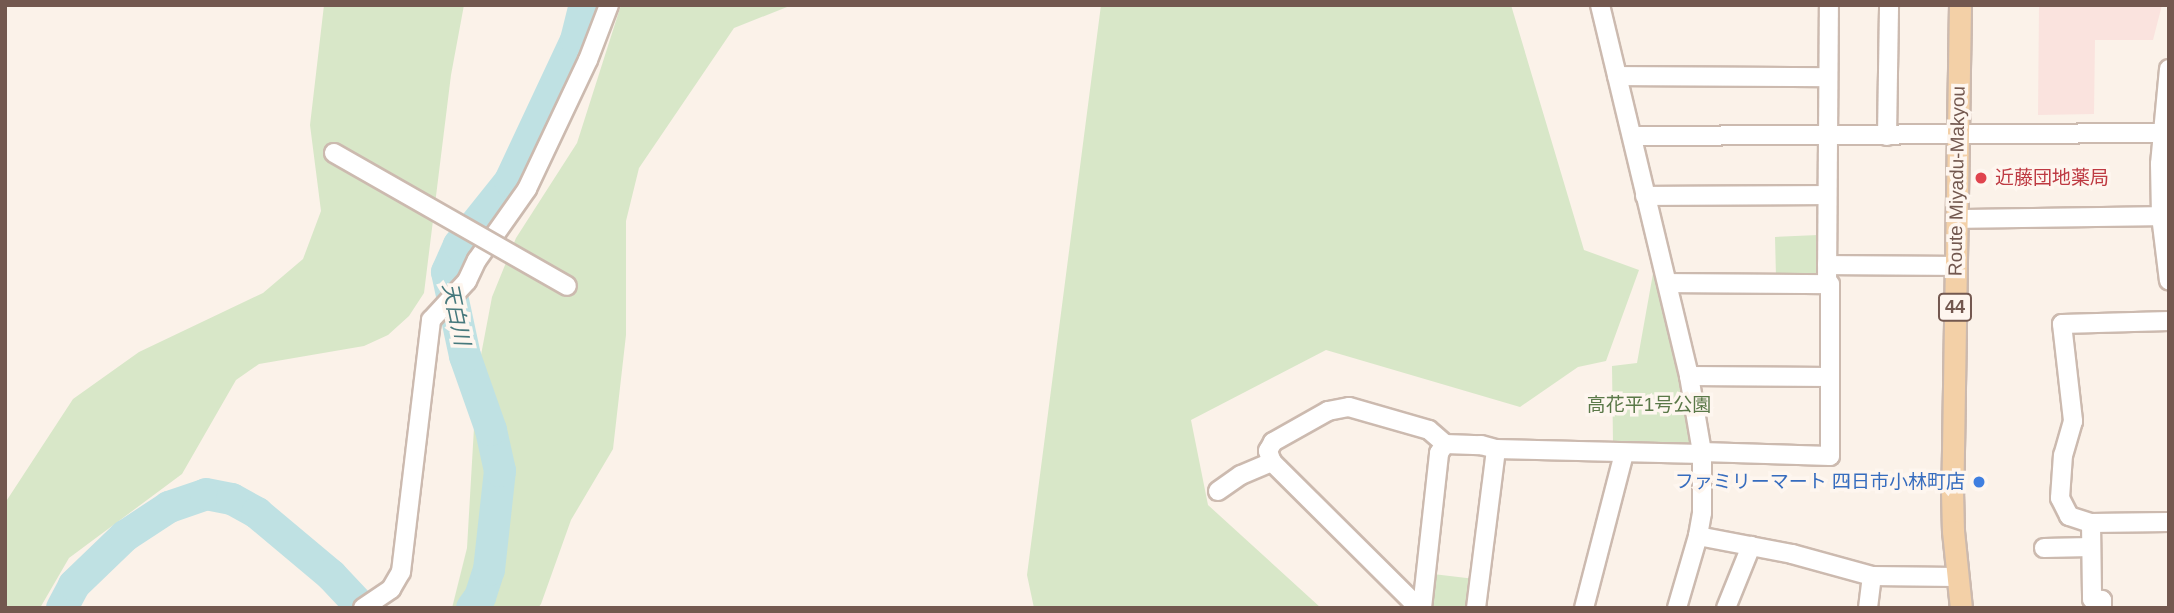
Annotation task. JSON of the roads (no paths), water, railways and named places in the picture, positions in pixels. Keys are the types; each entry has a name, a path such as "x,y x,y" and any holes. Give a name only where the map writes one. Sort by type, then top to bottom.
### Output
{"main road":[{"name":"Route Miyadu-Makyou","path":"1960,5 1952,491 1956,576 1961,608"}],"street":[{"path":"363,608 391,589 401,572 431,320 467,281 477,260 527,189 588,60 609,5"},
{"path":"1600,5 1668,283 1689,376 1702,453 1699,536 1677,608"},
{"path":"1421,608 1272,462 1268,451 1273,442 1336,408 1349,407 1429,430 1446,444 1481,444 1496,449 1623,453 1830,456 1830,284 1827,274 1829,5"},
{"path":"1887,136 1889,5"},
{"path":"2169,69 2161,133 2169,281"},
{"path":"1617,76 1828,76"},
{"path":"1632,136 1958,137 2161,133"},
{"path":"334,153 567,286"},
{"path":"1645,196 1828,195"},
{"path":"1957,219 2164,212"},
{"path":"1668,283 1956,266"},
{"path":"2169,320 2062,324 2073,421 2063,455 2060,498 2069,516 2091,523 2169,522"},
{"path":"1689,376 1830,377"},
{"path":"1421,608 1439,453 1446,444"},
{"path":"1476,608 1496,449"},
{"path":"1584,608 1623,453"},
{"path":"1218,491 1241,475 1272,462"},
{"path":"2091,523 2092,600 2102,600 2102,608"},
{"path":"1699,536 1872,576 1956,576"},
{"path":"1726,608 1751,546"},
{"path":"2044,548 2091,547"},
{"path":"1868,608 1872,576"}],"waterway":[{"name":"天白川","path":"472,608 480,597 489,570 500,471 491,430 465,356 447,272 459,245 510,181 576,40 585,5"},
{"name":"天白川","path":"62,608 74,585 125,536 169,507 206,494 232,499 257,513 331,575 362,608"}],"place":[{"name":"近藤団地薬局","path":"1981,178"},
{"name":"ファミリーマート 四日市小林町店","path":"1979,482"}],"park label":[{"name":"高花平1号公園","path":"1649,405"}]}
